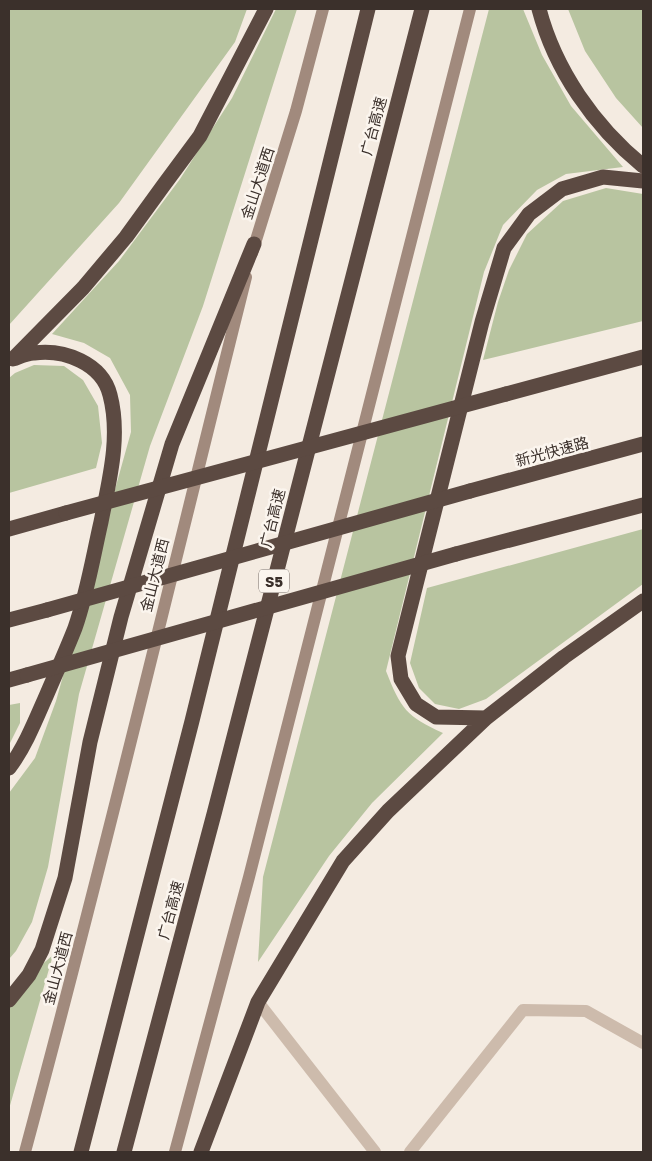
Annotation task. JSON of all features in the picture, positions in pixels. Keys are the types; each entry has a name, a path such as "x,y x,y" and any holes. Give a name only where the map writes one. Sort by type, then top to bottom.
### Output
{"highway":[{"path":"11,361 83,288 126,237 200,136 266,9"},
{"name":"广台高速","path":"80,1152 189,731 368,9"},
{"name":"广台高速","path":"124,1152 214,814 422,9"},
{"path":"539,9 554,53 583,101 600,126 643,166"},
{"path":"486,718 436,717 416,704 401,679 398,656 482,322 498,267 504,248 529,214 562,189 603,177 643,181"},
{"path":"9,1000 29,975 42,950 65,878 90,742 121,618 172,444 254,244"},
{"path":"9,768 16,759 41,708 75,628 89,578 112,469 114,425 110,394 100,374 80,360 59,354 33,352 11,361"},
{"path":"9,529 643,356"},
{"name":"新光快速路","path":"9,620 643,444"},
{"path":"9,680 456,554 643,505"},
{"path":"201,1152 258,1002 342,861 388,811 486,718 564,657 643,601"}],"main road":[{"name":"金山大道西","path":"25,1152 79,953 127,750 254,244 296,111 323,9"},
{"path":"175,1152 256,849 470,9"}],"street":[{"path":"258,1002 375,1152"},
{"path":"410,1152 523,1010 586,1011 643,1043"}],"green space":[{"path":"9,9 247,9 235,42 119,203 9,325"},
{"path":"276,9 297,9 203,306 150,446 79,694 48,867 32,922 16,951 9,959 9,793 35,758 56,701 131,432 130,395 110,358 84,343 52,334 119,261 180,179 232,98"},
{"path":"489,9 523,9 542,55 571,106 623,167 566,174 537,190 503,225 484,272 386,671 396,694 406,710 443,733 372,803 329,856 258,962 263,877"},
{"path":"568,9 643,9 643,128 616,98 585,51"},
{"path":"606,188 643,194 643,321 483,360 498,302 509,270 527,234 563,201"},
{"path":"34,365 64,366 83,380 98,406 102,443 96,468 9,493 9,378 15,373"},
{"path":"643,529 643,584 486,699 459,709 435,704 419,688 410,663 427,588"},
{"path":"20,703 20,723 9,745 9,705"},
{"path":"53,955 9,1109 9,993"}]}
